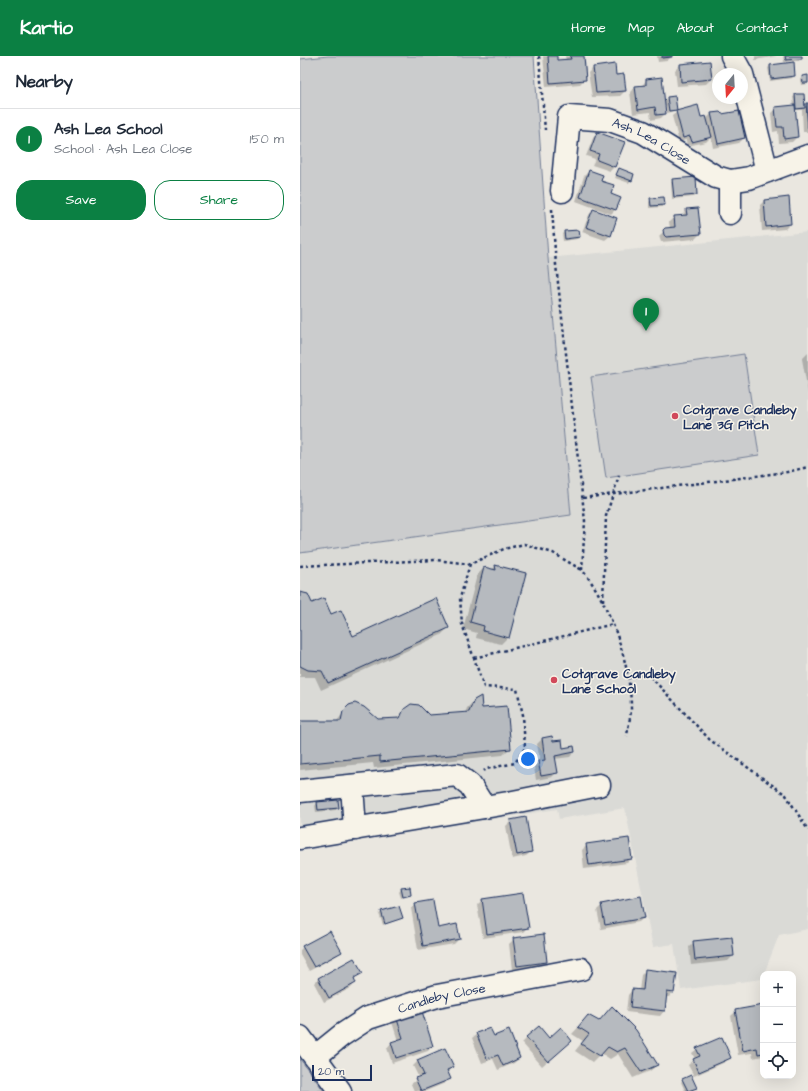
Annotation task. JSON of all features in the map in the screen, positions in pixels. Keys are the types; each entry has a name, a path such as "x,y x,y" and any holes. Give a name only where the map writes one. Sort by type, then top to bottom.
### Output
{"street":[{"path":"732,56 742,74 767,171"},
{"name":"Ash Lea Close","path":"557,197 569,117 610,120 643,132 716,177 730,181 749,178 808,156"},
{"path":"730,181 730,213"},
{"path":"300,791 457,775 470,785 484,807"},
{"path":"300,838 484,807 599,785"},
{"path":"352,786 355,829"},
{"name":"Candleby Close","path":"316,1056 342,1035 368,1018 437,996 580,969"},
{"path":"300,1037 316,1056 340,1091"}],"path":[{"path":"539,56 546,133"},
{"path":"557,197 556,265 585,521 582,570"},
{"path":"583,498 786,472 808,467"},
{"path":"602,603 606,516 619,476"},
{"path":"300,566 436,560 470,564 504,549 524,544 553,553 582,570 591,581 613,624 628,678 631,711 627,736"},
{"path":"470,564 460,598 462,624 484,687 517,689 523,715 525,748 515,763 486,768 472,789"},
{"path":"474,658 613,624"},
{"path":"628,678 648,674 710,740 786,795 808,830"}],"shaded area":[{"path":"328,56 534,56 548,258 571,515 300,553 300,59"},
{"name":"Cotgrave Candleby Lane School","path":"808,232 808,929 779,935 765,971 760,971 760,979 681,990 674,944 653,947 625,808 559,819 557,809 300,849 300,553 571,515 548,258"},
{"name":"Cotgrave Candleby Lane 3G Pitch","path":"744,354 759,455 606,478 591,377"},
{"path":"300,1059 324,1091 300,1091"}],"building":[{"path":"548,56 557,56 557,60 571,59 570,56 584,56 586,80 550,83"},
{"path":"662,56 672,56 672,57 662,58"},
{"path":"785,56 802,56 802,59 786,60"},
{"path":"710,61 712,79 681,82 680,64"},
{"path":"794,62 795,76 771,79 770,65"},
{"path":"615,64 616,75 624,74 626,91 596,93 593,67"},
{"path":"808,75 808,83 803,83 802,76"},
{"path":"662,77 666,114 656,115 655,107 638,110 635,86 646,85 646,79"},
{"path":"795,94 804,94 805,108 796,109"},
{"path":"675,96 677,110 669,111 667,97"},
{"path":"806,103 808,103 808,128"},
{"path":"698,105 701,117 706,116 712,137 692,142 690,136 683,138 676,111"},
{"path":"795,105 798,137 784,139 783,127 777,127 775,107"},
{"path":"739,111 745,138 718,144 711,113 720,112 722,114"},
{"path":"597,132 625,142 615,167 597,160 599,154 590,151"},
{"path":"619,168 634,174 632,181 616,175"},
{"path":"589,170 603,175 601,181 614,185 611,194 621,198 616,210 580,197"},
{"path":"696,177 697,195 674,197 672,179"},
{"path":"664,197 665,205 651,206 650,198"},
{"path":"789,197 791,224 766,227 764,200"},
{"path":"698,208 701,234 666,237 664,235 663,230 665,228 675,227 674,216 687,215 686,209"},
{"path":"593,209 617,218 611,236 586,227"},
{"path":"579,230 580,237 565,239 564,231"},
{"path":"495,565 526,573 509,638 483,631 484,626 470,622 484,567 496,570"},
{"path":"300,592 308,594 312,603 324,598 331,614 341,610 353,636 436,598 449,628 328,683 322,671 308,670 300,666"},
{"path":"481,696 482,708 507,706 511,749 380,762 380,756 300,764 300,721 341,721 343,711 349,705 355,703 364,707 378,719 400,718 404,709 411,704 419,705 429,715 469,712 474,700"},
{"path":"552,736 553,741 562,740 563,748 574,746 575,752 555,756 558,773 541,776 538,761 545,760 542,738"},
{"path":"338,800 339,808 318,810 317,802"},
{"path":"526,817 532,852 517,855 510,820"},
{"path":"629,838 632,859 589,865 586,844"},
{"path":"410,887 411,895 403,897 401,888"},
{"path":"523,893 529,928 487,934 482,899"},
{"path":"641,896 645,918 605,925 601,904"},
{"path":"433,900 438,928 457,924 460,939 423,946 415,903"},
{"path":"399,906 403,918 385,924 381,911"},
{"path":"330,931 342,952 314,967 302,946"},
{"path":"544,934 547,962 517,966 513,938"},
{"path":"732,937 734,956 695,960 693,941"},
{"path":"354,958 363,973 354,978 356,983 329,998 318,978"},
{"path":"645,969 677,973 674,993 667,992 665,1011 630,1007 632,989 643,990"},
{"path":"420,1005 433,1046 396,1058 391,1042 403,1038 395,1013"},
{"path":"612,1006 636,1030 658,1065 641,1072 625,1048 617,1052 608,1047 600,1056 581,1044 589,1034 578,1027 588,1015 599,1021"},
{"path":"760,1006 760,1054 758,1054 757,1048 743,1051 735,1010"},
{"path":"539,1026 549,1038 561,1027 572,1041 548,1062 526,1037"},
{"path":"490,1028 494,1036 509,1030 520,1058 503,1066 498,1055 487,1059 476,1033"},
{"path":"722,1037 731,1058 699,1072 693,1059 700,1056 696,1048"},
{"path":"445,1048 454,1067 447,1070 451,1079 421,1091 415,1078 424,1075 417,1060"},
{"path":"691,1075 697,1088 688,1091 682,1079"}],"place":[{"name":"Ash Lea School","path":"646,331"},
{"name":"Cotgrave Candleby Lane 3G Pitch","path":"675,416"},
{"name":"Cotgrave Candleby Lane School","path":"554,680"}]}
